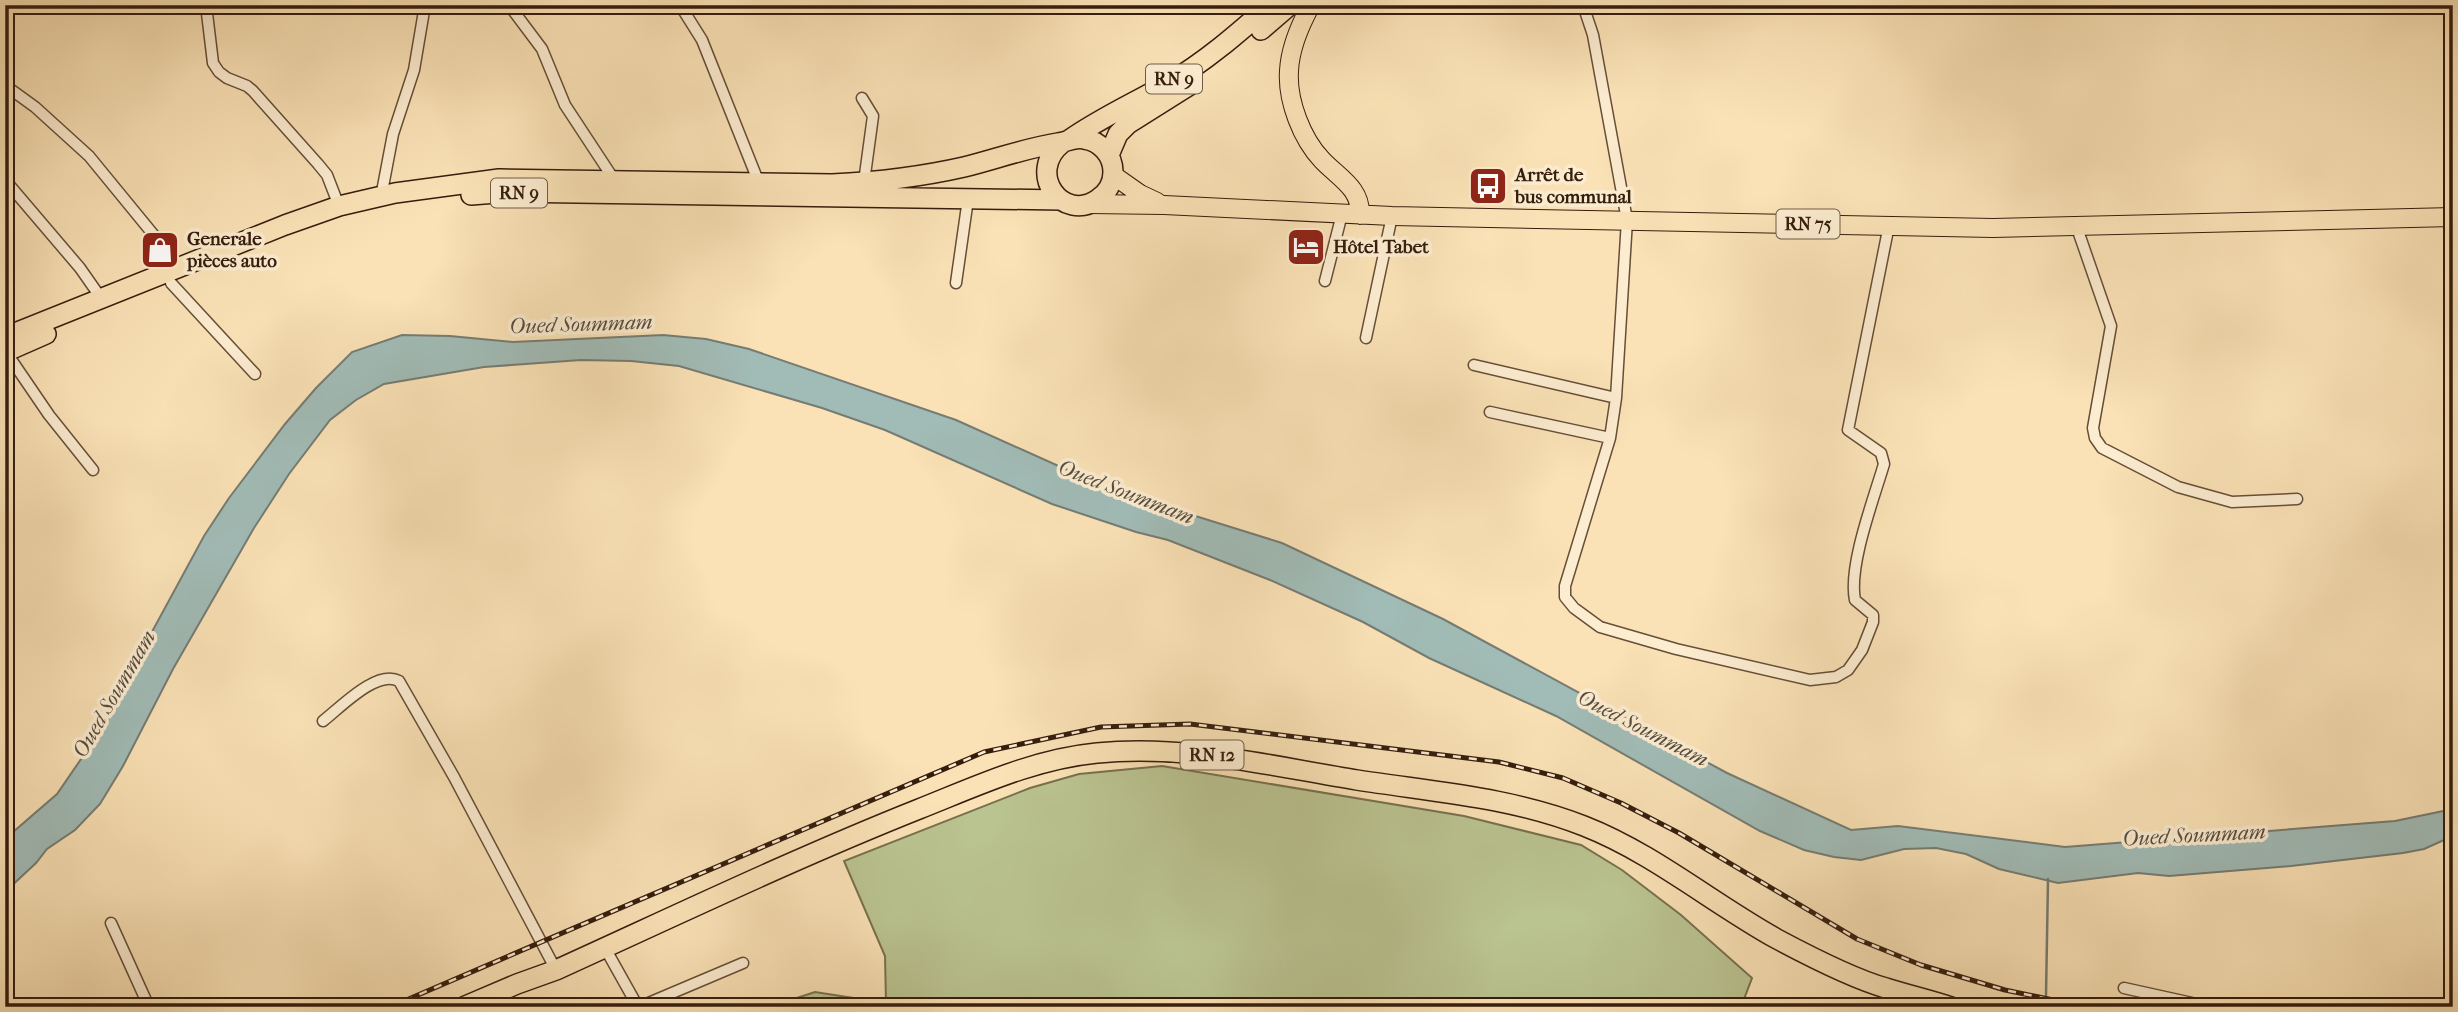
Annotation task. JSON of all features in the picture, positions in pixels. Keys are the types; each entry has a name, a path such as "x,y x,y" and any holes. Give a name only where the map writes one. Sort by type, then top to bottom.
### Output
{"highway":[{"name":"RN 9","path":"5,352 248,239 339,206 381,197 499,179 864,182 945,171 1065,141 1101,118 1167,84 1213,54 1270,5"},
{"name":"RN 9","path":"1109,155 1118,134 1128,124 1208,74 1290,5"},
{"path":"1078,138 1096,142 1109,155 1113,175 1105,193 1090,204 1080,205 1061,200 1054,194 1046,176 1049,157 1065,141 1078,138"},
{"name":"RN 9","path":"5,337 101,298 175,275 329,220 399,204 451,196 509,192 1061,200"},
{"name":"RN 12","path":"463,1007 517,984 536,979 878,825 1012,772 1039,763 1078,756 1153,750 1186,752 1484,797 1555,815 1612,838 1778,939 1884,988 1915,1007"},
{"name":"RN 12","path":"493,1007 520,993 536,979"},
{"name":"RN 12","path":"1884,988 1951,1007"}],"main road":[{"path":"1311,5 1298,32 1289,70 1291,95 1303,131 1320,158 1355,191 1360,200 1351,214"},
{"name":"RN 75","path":"1113,175 1140,194 1164,205"},
{"name":"RN 75","path":"1090,204 1392,216 1993,228 2453,217"}],"street":[{"path":"206,5 213,63 227,78 253,91 318,163 327,175 339,206"},
{"path":"381,197 393,134 414,70 425,5"},
{"path":"509,5 542,49 565,105 615,181"},
{"path":"680,5 702,40 759,183"},
{"path":"1583,5 1595,47 1627,220 1616,398 1610,438 1565,586 1565,597 1574,608 1600,627 1676,649 1810,680 1836,677 1848,670 1862,650 1873,622 1873,615 1855,600 1853,590 1860,545 1884,464 1881,453 1848,430 1889,225"},
{"path":"6,86 35,107 89,156 175,275 255,374"},
{"path":"862,98 873,116 864,182"},
{"path":"5,180 80,268 101,298"},
{"path":"956,283 968,199"},
{"path":"1325,281 1351,214"},
{"path":"1366,338 1392,216"},
{"path":"2076,225 2111,326 2093,428 2095,439 2102,448 2178,487 2232,502 2297,499"},
{"path":"5,352 49,415 93,470"},
{"path":"1474,365 1616,398"},
{"path":"1490,412 1610,438"},
{"path":"323,721 375,681 393,678 399,681 454,777 556,970"},
{"path":"111,923 149,1007"},
{"path":"605,948 639,1007 743,963"},
{"path":"2124,988 2210,1007"}],"green space":[{"path":"1162,766 1464,816 1581,845 1622,870 1681,915 1752,978 1741,1007 791,1007 784,1002 815,992 886,1003 885,956 844,861 1030,788 1079,774"}],"water":[{"name":"Oued Soummam","path":"402,335 513,342 663,335 706,339 749,349 956,420 1112,490 1282,543 1443,619 1727,773 1851,830 1898,826 2065,847 2395,821 2453,809 2453,836 2424,849 2403,853 2291,866 2169,876 2138,873 2058,883 1999,869 1966,854 1936,848 1904,849 1861,860 1804,850 1760,831 1556,716 1429,658 1363,622 1270,580 1168,540 1052,504 885,430 822,408 679,366 581,360 484,367 384,384 356,400 330,420 289,474 254,528 100,804 75,830 47,849 5,892 5,839 57,794 90,746 204,536 229,498 285,424 352,352"}],"waterway":[{"path":"2046,995 2048,879"}],"railway":[{"path":"390,1007 984,752 1101,727 1190,724 1499,762 1563,778 1621,803 1679,833 1857,939 1921,965 2005,990 2087,1007"}],"place":[{"name":"Arrêt de bus communal","path":"1488,186"},
{"name":"Hôtel Tabet","path":"1306,247"},
{"name":"Generale pièces auto","path":"160,250"}]}
